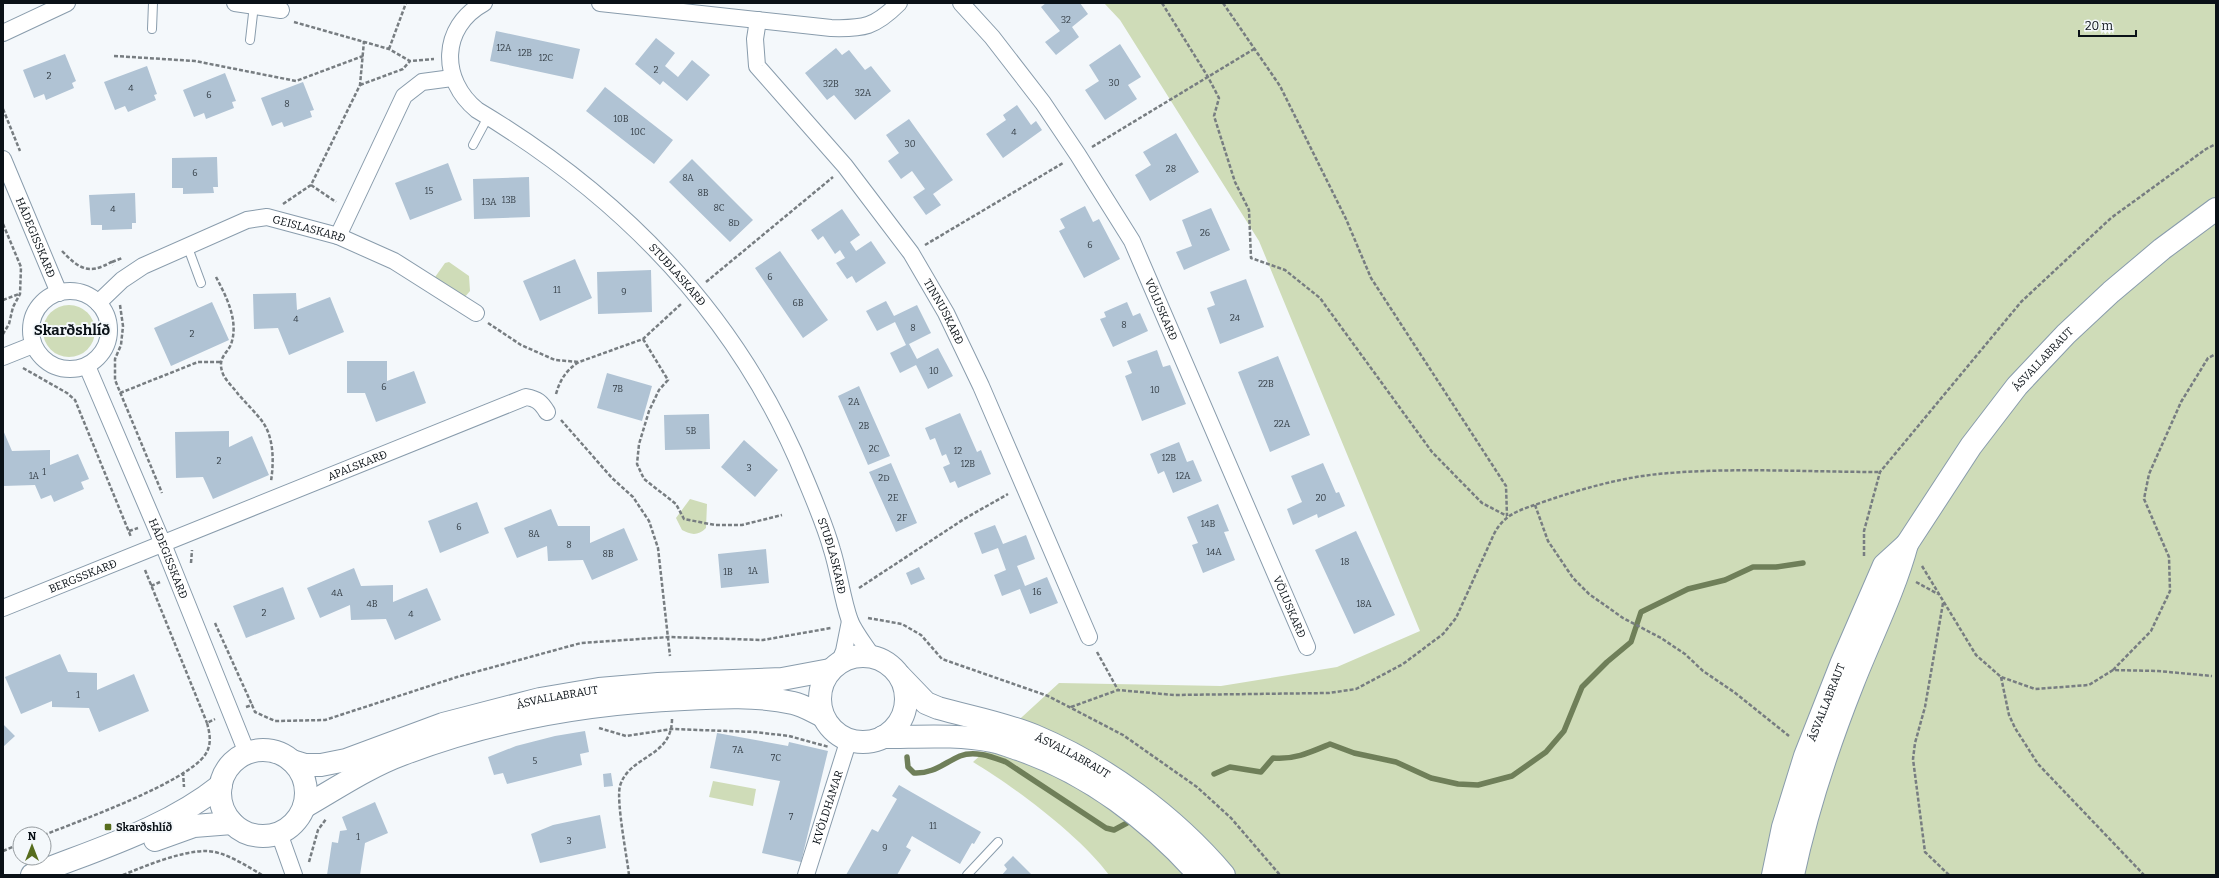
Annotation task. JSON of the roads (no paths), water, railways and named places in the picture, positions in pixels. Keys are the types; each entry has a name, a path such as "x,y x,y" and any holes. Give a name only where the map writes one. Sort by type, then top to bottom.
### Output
{"main road":[{"name":"ÁSVALLABRAUT","path":"1773,875 1783,828 1799,773 1839,668 1884,565 1907,544 1971,446 2017,386 2066,334 2111,292 2162,249 2216,209"},
{"name":"ÁSVALLABRAUT","path":"1793,875 1820,770 1853,683 1899,573 1907,544"},
{"path":"860,655 872,656 893,667 900,676 905,690 906,704 901,718 893,730 883,737 847,746 823,716 820,704 820,692 824,680 834,666 860,655"},
{"name":"ÁSVALLABRAUT","path":"292,761 305,765 321,765 346,760 379,746 443,724 540,699 599,689 650,685 782,679 834,666"},
{"name":"ÁSVALLABRAUT","path":"900,676 926,703 938,708 1034,736 1079,758 1158,811 1209,857 1224,875"},
{"name":"ÁSVALLABRAUT","path":"304,807 359,774 403,754 465,734 588,707 651,700 715,697 758,698 794,703 823,716"},
{"name":"ÁSVALLABRAUT","path":"883,737 952,737 993,741 1040,756 1084,779 1150,826 1199,875"},
{"path":"258,750 271,750 282,754 292,761 300,771 305,782 306,794 304,807 298,818 290,827 279,833 266,836 254,835 242,830 232,823 224,812 220,798 221,785 226,771 235,761 246,753 258,750"},
{"path":"32,875 162,823 199,803 221,785"},
{"path":"68,875 194,826 232,823"}],"street":[{"path":"3,33 66,3"},
{"path":"235,3 281,10"},
{"name":"STUÐLASKARÐ","path":"484,3 468,14 461,23 451,43 450,58 452,78 465,101 568,172 605,202 657,251 694,292 721,326 757,381 791,446 819,512 844,596 872,656"},
{"path":"600,3 644,5 758,20 857,29 878,21 899,3"},
{"name":"VÖLUSKARÐ","path":"961,3 992,37 1043,103 1082,161 1132,241 1307,648"},
{"name":"TINNUSKARÐ","path":"758,20 755,39 757,66 845,166 911,253 946,314 981,386 1089,637"},
{"path":"338,236 404,96 409,90 422,82 452,78"},
{"name":"HÁDEGISSKARÐ","path":"3,159 59,293"},
{"name":"GEISLASKARÐ","path":"98,303 122,280 143,266 187,245 247,220 272,218 338,236 394,260 476,314"},
{"path":"80,292 90,296 98,303 108,319 109,337 101,354 87,366 75,370 62,369 50,364 40,356 33,345 31,334 34,314 40,304 59,293 80,292"},
{"path":"3,357 33,345"},
{"name":"HÁDEGISSKARÐ","path":"87,366 163,544 246,753"},
{"name":"APALSKARÐ","path":"163,544 526,397 536,399 554,409"},
{"name":"BERGSSKARÐ","path":"3,608 163,544"},
{"name":"STUÐLASKARÐ","path":"834,666 844,651 856,619"},
{"name":"KVÖLDHAMAR","path":"806,875 847,746"},
{"path":"279,833 292,872"}],"lane":[{"path":"152,29 153,3"},
{"path":"250,40 254,5"},
{"path":"473,146 488,117"},
{"path":"187,245 201,283"},
{"path":"967,875 998,842"}],"waterway":[{"path":"1214,774 1230,767 1261,772 1273,758 1295,757 1330,744 1354,753 1396,762 1431,778 1458,784 1478,785 1512,776 1546,752 1564,731 1582,687 1607,662 1631,642 1641,612 1688,589 1725,580 1753,567 1776,567 1803,563"},
{"path":"907,757 908,767 914,773 921,773 938,768 966,754 989,756 1006,762 1106,828 1114,830 1127,823"}],"place":[{"name":"Skarðshlíð","path":"108,827"}],"district":[{"name":"Skarðshlíð","path":"72,330"}]}
